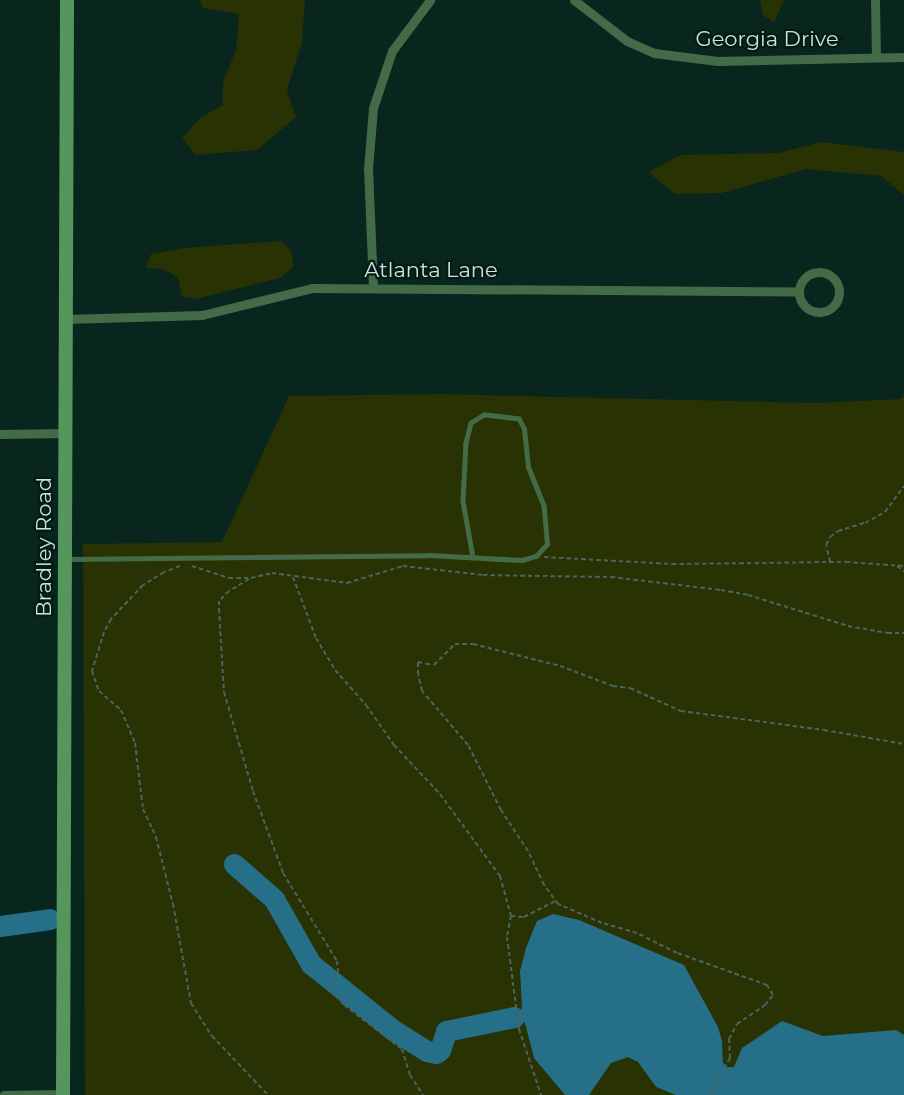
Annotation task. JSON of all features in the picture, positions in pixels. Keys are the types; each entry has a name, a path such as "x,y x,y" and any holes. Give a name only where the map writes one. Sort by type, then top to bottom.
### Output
{"street":[{"name":"Bradley Road","path":"63,1094 67,0"},
{"path":"373,287 368,169 373,108 392,51 430,0"},
{"name":"Georgia Drive","path":"574,0 627,41 654,53 717,61 904,57"},
{"path":"875,0 876,57"},
{"path":"820,272 834,278 839,292 833,306 819,312 805,305 799,291 806,277 820,272"},
{"name":"Atlanta Lane","path":"66,319 202,315 312,288 799,291"},
{"path":"0,434 65,433"},
{"path":"4,1095 63,1094"}],"lane":[{"path":"65,559 429,555 522,560 536,556 548,544 544,507 528,467 524,429 519,419 484,415 471,423 466,443 463,501 473,557"}],"path":[{"path":"830,562 826,545 830,537 838,531 865,523 885,512 904,486"},
{"path":"536,556 672,564 830,562 904,566"},
{"path":"180,566 164,572 143,585 111,619 104,632 92,671 99,691 121,711 135,743 143,809 156,837 173,904 191,1003 212,1036 268,1095"},
{"path":"191,566 229,578 251,578 272,573 347,583 403,566 483,575 611,577 748,595 848,626 887,633 904,633"},
{"path":"896,566 904,571"},
{"path":"293,577 316,638 335,670 473,836 500,876 511,916 507,937 519,1029 541,1095"},
{"path":"251,578 229,591 219,601 225,698 283,873 337,961 336,977 330,985 344,1005 402,1049 410,1075 423,1095"},
{"path":"710,1095 730,1058 729,1039 738,1024 765,1005 773,995 767,985 677,953 637,933 602,923 556,900 544,885 528,851 501,810 468,745 422,691 418,662 434,665 455,644 473,644 560,666 612,686 630,688 681,711 824,730 904,744"},
{"path":"511,916 524,917 556,900"}],"green space":[{"path":"200,0 305,0 302,42 287,90 296,117 257,150 196,155 182,138 200,118 223,105 223,82 236,50 239,14 203,8"},
{"path":"760,0 784,0 774,22 763,15"},
{"path":"821,142 904,152 904,195 881,176 806,169 722,193 675,194 648,172 681,155 779,153"},
{"path":"282,241 292,253 293,267 280,278 196,299 182,297 178,278 165,270 146,267 151,254 183,248"},
{"path":"904,393 904,1095 85,1095 83,544 222,542 289,396 440,394 814,403 901,399"}],"water":[{"path":"553,914 579,920 684,965 718,1027 722,1041 723,1063 727,1067 734,1067 742,1048 782,1021 823,1036 896,1030 904,1035 904,1095 676,1095 656,1087 638,1062 628,1057 611,1063 589,1095 565,1095 534,1058 525,1023 518,1019 522,1007 520,971 526,948 537,921"}],"waterway":[{"path":"234,864 274,899 311,964 393,1030 426,1051 436,1053 440,1050 446,1031 514,1017"},
{"path":"0,926 50,919"}]}
